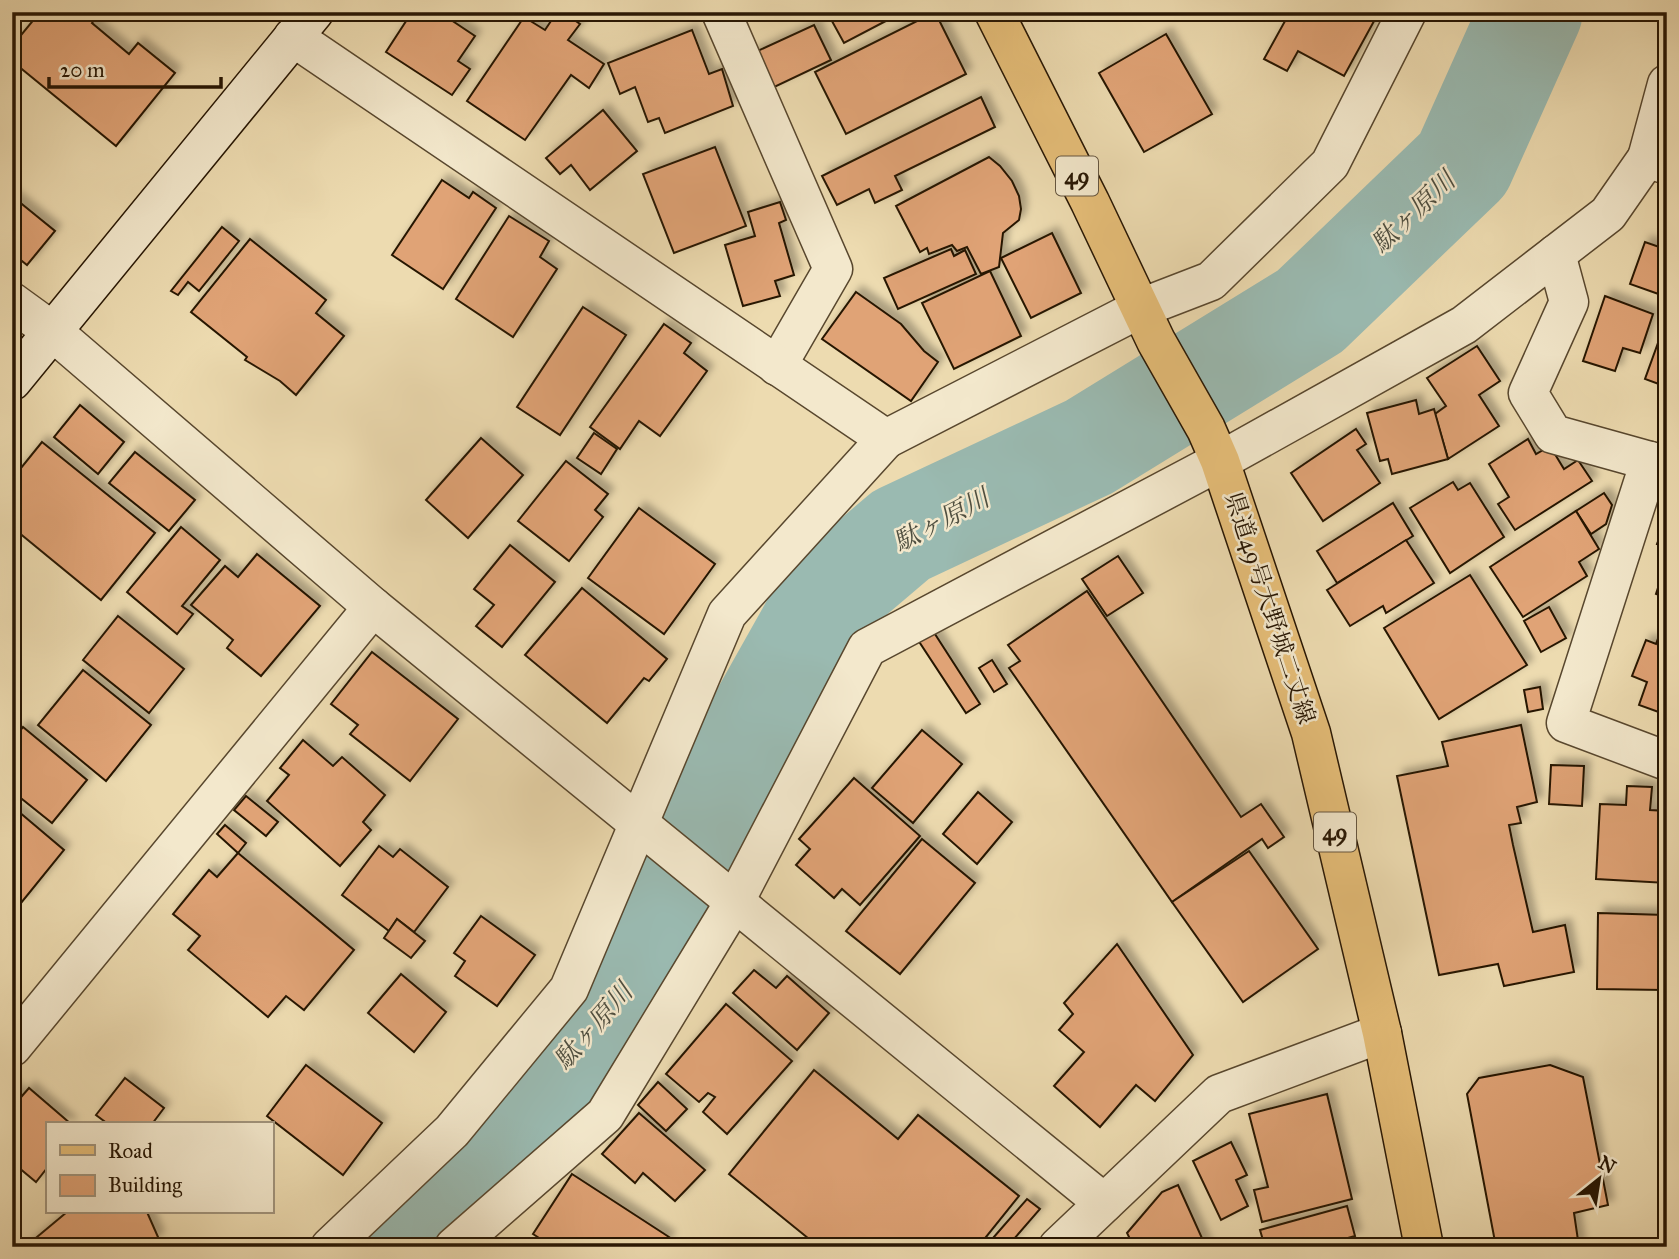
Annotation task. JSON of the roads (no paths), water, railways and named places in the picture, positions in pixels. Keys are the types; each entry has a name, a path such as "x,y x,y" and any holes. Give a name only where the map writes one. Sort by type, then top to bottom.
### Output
{"main road":[{"name":"県道49号大野城二丈線","path":"994,12 1149,325 1213,445 1311,733 1382,1033 1424,1247"}],"street":[{"path":"721,12 833,270 777,366"},
{"path":"330,1247 452,1131 569,989 649,831 727,614 886,439 1149,325 1211,281 1331,164 1407,12"},
{"path":"12,381 303,25 777,366 886,439"},
{"path":"454,1247 605,1115 725,893 867,648 1213,445 1464,325 1608,214 1657,161 1667,84"},
{"path":"1556,254 1569,302 1528,393 1553,435 1658,464 1566,723 1667,761"},
{"path":"12,302 52,331 373,607 1104,1203"},
{"path":"12,1047 373,607"},
{"path":"1058,1247 1219,1094 1382,1033"}],"waterway":[{"name":"駄ヶ原川","path":"391,1247 625,996 675,911 733,766 828,597 901,535 1089,447 1310,311 1463,164 1531,12"}]}
